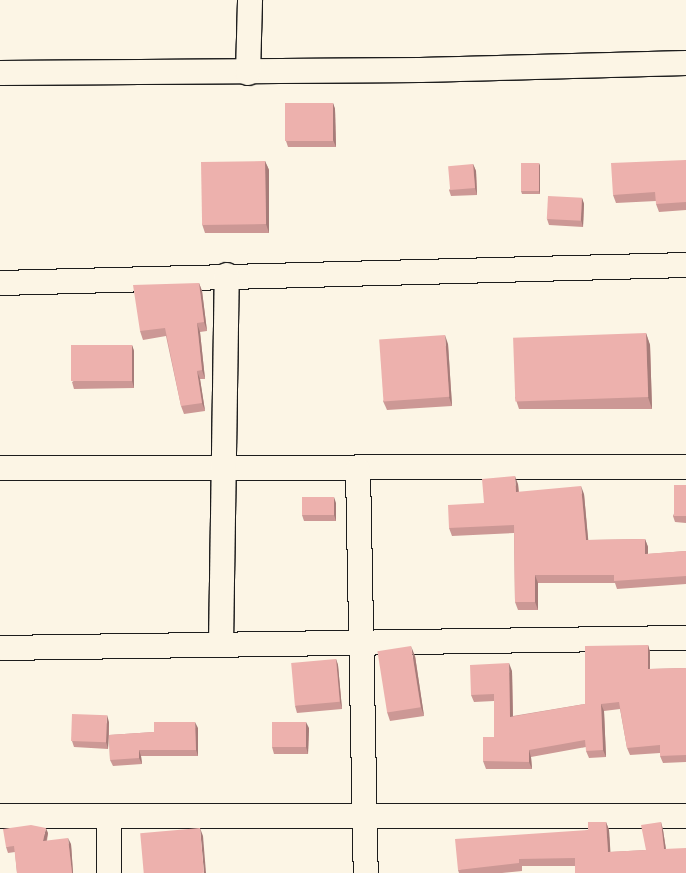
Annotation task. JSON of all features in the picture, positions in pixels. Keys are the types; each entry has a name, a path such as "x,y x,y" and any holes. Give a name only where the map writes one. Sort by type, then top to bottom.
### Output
{"street":[{"path":"248,73 250,0"},
{"path":"0,73 248,73 686,62"},
{"path":"0,283 227,275 686,265"},
{"path":"221,644 227,275"},
{"path":"0,468 358,470 686,467"},
{"path":"358,470 366,873"},
{"path":"0,648 686,638"},
{"path":"0,816 686,816"},
{"path":"109,816 109,873"}],"building":[{"path":"285,103 333,103 333,141 285,141"},
{"path":"686,160 686,202 656,204 655,192 613,195 611,163"},
{"path":"265,161 266,224 202,225 201,162"},
{"path":"521,163 539,163 539,191 521,191"},
{"path":"473,164 475,188 450,190 448,166"},
{"path":"548,196 582,198 581,221 547,219"},
{"path":"199,283 204,322 197,323 202,370 197,371 202,403 181,406 165,328 140,331 133,285"},
{"path":"646,333 648,397 515,402 513,338"},
{"path":"445,335 449,397 383,401 379,340"},
{"path":"71,345 132,345 132,381 71,381"},
{"path":"515,476 516,492 581,486 586,540 645,539 645,554 686,551 686,576 614,581 614,575 535,575 535,602 515,602 514,525 449,528 448,505 484,503 482,479"},
{"path":"674,485 686,485 686,516 674,516"},
{"path":"302,497 334,497 334,515 302,515"},
{"path":"648,645 648,669 686,668 686,755 660,756 660,745 627,748 619,702 601,704 603,750 586,751 585,740 529,750 529,762 483,761 483,737 494,737 494,694 471,695 470,665 509,663 510,717 585,704 585,646"},
{"path":"411,646 421,707 387,713 377,651"},
{"path":"336,659 340,702 295,706 291,663"},
{"path":"72,714 107,715 106,742 71,741"},
{"path":"154,722 195,722 196,750 139,750 139,758 110,760 109,735 154,732"},
{"path":"272,722 306,722 306,747 272,747"},
{"path":"588,822 606,822 608,852 646,850 641,825 661,822 664,849 686,848 686,873 575,873 575,858 519,859 519,863 458,870 455,839 588,830"},
{"path":"31,825 46,828 43,841 68,838 72,873 17,873 14,846 6,847 3,829"},
{"path":"200,828 204,873 144,873 140,833"}]}
